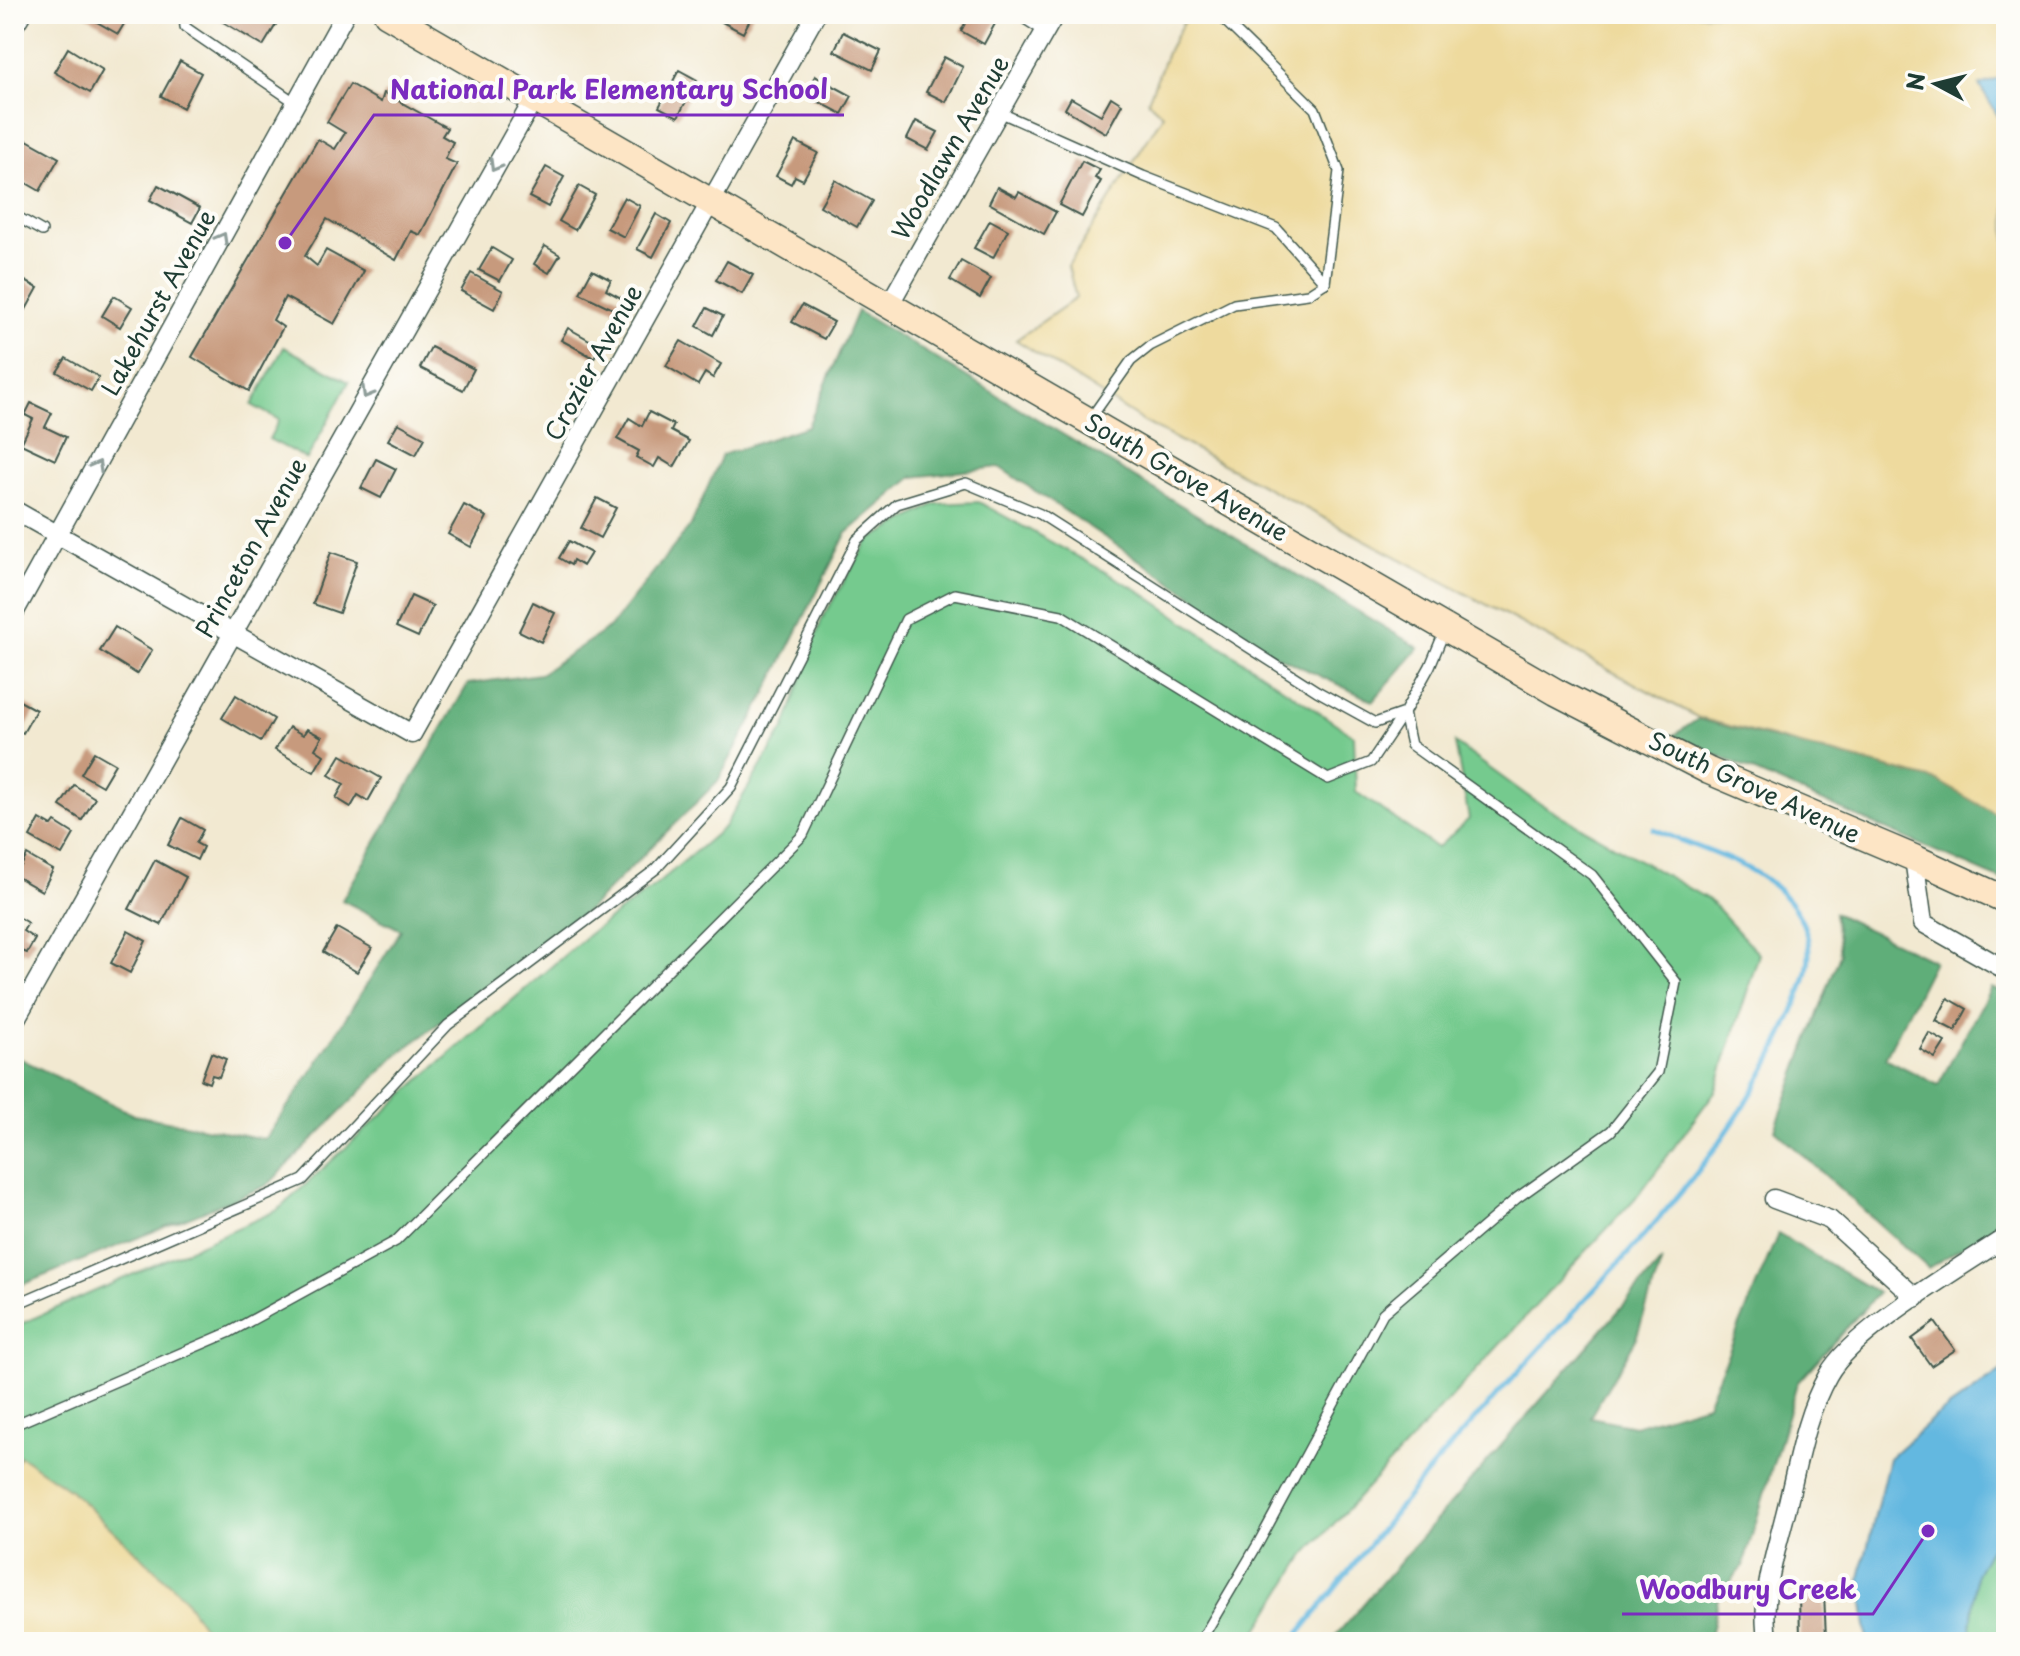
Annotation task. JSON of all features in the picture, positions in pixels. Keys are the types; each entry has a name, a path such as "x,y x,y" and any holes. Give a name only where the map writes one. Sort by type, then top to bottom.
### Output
{"main road":[{"name":"South Grove Avenue","path":"387,14 1556,692 1709,771 2006,900"}],"street":[{"path":"14,22 19,14"},
{"name":"Lakehurst Avenue","path":"14,613 345,14"},
{"name":"Crozier Avenue","path":"231,632 412,734 816,14"},
{"name":"Woodlawn Avenue","path":"889,305 1055,14"},
{"name":"Princeton Avenue","path":"14,1022 534,99"},
{"path":"14,510 231,632"},
{"path":"1914,858 1923,923 2006,970"},
{"path":"1774,1199 1830,1220 1916,1298"},
{"path":"1768,1642 1766,1600 1771,1574 1812,1406 1829,1373 1842,1354 1916,1298 2006,1237"}],"lane":[{"path":"184,14 185,27 296,103"},
{"path":"1017,14 1045,32"},
{"path":"1088,422 1131,361 1150,346 1234,304 1308,294 1325,283 1339,171 1315,109 1218,14"},
{"path":"999,112 1143,176 1234,209 1276,228 1325,283"},
{"path":"14,215 42,231"},
{"path":"14,1305 303,1180 448,1025 656,869 731,787 857,540 897,504 966,483 1040,514 1317,691 1375,723 1404,713"},
{"path":"14,1425 230,1332 396,1241 803,835 906,619 955,594 1061,615 1328,779 1371,762 1404,713 1430,666 1445,628"},
{"path":"1200,1642 1259,1542 1383,1313 1517,1198 1611,1131 1658,1072 1676,982 1592,875 1411,745 1404,713"}],"green space":[{"path":"857,311 1419,648 1373,701 1250,643 1196,598 999,467 913,477 846,534 718,781 587,911 397,1055 268,1185 14,1288 14,1062 17,1057 134,1115 265,1139 401,930 342,900 468,684 540,674 610,627 691,525 722,455 808,426"},
{"path":"284,347 349,382 307,459 269,439 279,420 252,405"},
{"path":"979,502 1138,590 1354,736 1356,792 1437,848 1469,819 1455,743 1532,799 1709,900 1759,954 1716,1090 1640,1193 1305,1555 1250,1642 213,1642 182,1595 70,1490 20,1456 14,1465 14,1327 278,1210 414,1085 589,934 656,885 724,827 785,727 822,619 868,541 935,504"},
{"path":"1698,719 1938,781 2006,820 2006,882 1673,736"},
{"path":"1834,913 1934,961 1885,1058 1938,1085 1991,988 2006,994 2006,1221 1928,1268 1775,1130 1840,954"},
{"path":"1778,1234 1878,1293 1797,1383 1743,1566 1718,1598 1709,1642 1330,1642 1662,1261 1635,1341 1590,1417 1634,1426 1707,1404"},
{"path":"2006,1518 2006,1642 1977,1642 1971,1628 1976,1574"}],"sand":[{"path":"1188,14 2006,14 2006,77 1979,85 2006,129 2006,820 1938,781 1699,718 1144,422 1016,340 1076,298 1068,266 1163,115 1148,101 1169,48"},
{"path":"20,1456 70,1490 182,1595 213,1642 14,1642 14,1465"}],"water":[{"path":"2006,77 2006,129 1979,85"},
{"path":"2006,1368 2006,1518 1976,1574 1971,1628 1977,1642 1868,1642 1860,1578 1889,1458 1934,1418"}],"building":[{"path":"83,14 130,14 118,34"},
{"path":"210,14 273,14 280,18 263,46"},
{"path":"726,14 753,14 743,33 722,22"},
{"path":"970,14 980,14 996,22 984,44 961,31"},
{"path":"843,32 881,51 872,70 834,51"},
{"path":"68,48 103,70 90,93 54,72"},
{"path":"944,57 963,67 946,102 926,92"},
{"path":"180,61 201,73 183,108 161,96"},
{"path":"679,70 697,80 678,117 659,107"},
{"path":"815,76 852,96 842,114 806,95"},
{"path":"350,84 381,102 384,93 447,128 442,136 453,142 445,159 457,164 420,235 411,231 396,260 327,219 305,256 317,266 326,250 364,271 334,324 285,297 273,320 283,327 249,391 192,357 318,139 335,149 345,133 327,122"},
{"path":"1111,97 1122,104 1106,133 1065,109 1071,98 1101,115"},
{"path":"916,121 938,132 928,150 907,139"},
{"path":"18,135 59,158 40,191 14,176 14,142"},
{"path":"795,141 818,153 803,180 795,176 791,184 776,176"},
{"path":"1082,161 1100,170 1095,178 1101,181 1082,217 1059,205"},
{"path":"546,167 564,177 548,207 529,197"},
{"path":"835,180 872,201 857,227 820,206"},
{"path":"158,185 200,208 192,223 150,200"},
{"path":"579,186 595,195 575,230 559,221"},
{"path":"997,187 1016,197 1019,192 1056,212 1044,234 989,203"},
{"path":"624,197 640,206 624,237 607,228"},
{"path":"656,214 671,223 653,257 637,249"},
{"path":"990,220 1008,230 993,258 974,248"},
{"path":"545,246 560,255 549,273 534,264"},
{"path":"492,248 512,260 500,281 479,270"},
{"path":"727,261 753,275 742,294 716,280"},
{"path":"961,261 991,278 980,298 950,280"},
{"path":"592,270 611,280 606,290 623,299 617,311 580,293"},
{"path":"471,273 503,291 494,309 461,291"},
{"path":"14,275 38,288 14,331"},
{"path":"114,296 132,307 120,327 102,316"},
{"path":"802,305 834,322 824,339 792,322"},
{"path":"707,308 723,316 713,335 697,326"},
{"path":"568,328 600,346 594,358 561,340"},
{"path":"681,341 721,364 713,378 705,373 698,385 666,366"},
{"path":"431,347 474,369 463,390 420,368"},
{"path":"66,358 99,377 91,391 57,372"},
{"path":"31,403 52,413 45,427 66,437 55,460 21,444 33,419 25,415"},
{"path":"649,412 674,425 671,431 689,441 674,467 659,458 654,467 636,457 639,451 617,439 629,418 642,426"},
{"path":"398,423 425,438 416,455 388,440"},
{"path":"376,459 396,469 381,498 361,488"},
{"path":"597,498 616,508 600,538 581,528"},
{"path":"464,505 487,517 471,547 448,534"},
{"path":"569,541 591,553 583,566 573,560 571,565 559,558"},
{"path":"331,552 357,561 339,613 313,604"},
{"path":"411,596 433,606 418,637 396,627"},
{"path":"533,602 555,613 541,642 519,631"},
{"path":"115,627 152,650 137,674 100,651"},
{"path":"236,695 274,719 261,741 222,718"},
{"path":"16,699 36,710 23,733 14,728"},
{"path":"289,727 303,735 307,729 322,737 315,749 324,755 314,772 275,750"},
{"path":"94,752 115,764 102,786 81,774"},
{"path":"341,755 381,778 368,801 358,795 351,807 336,798 344,784 329,775"},
{"path":"74,785 95,798 82,820 60,806"},
{"path":"182,818 203,830 196,843 203,847 197,860 168,845"},
{"path":"40,819 52,826 55,822 74,834 62,855 30,837"},
{"path":"27,855 53,870 42,891 14,875 17,864 21,866"},
{"path":"155,860 186,877 161,925 129,909"},
{"path":"14,915 28,923 23,931 35,939 27,953 22,951 20,955 14,951"},
{"path":"337,928 372,948 357,972 323,952"},
{"path":"128,931 146,941 130,973 111,963"},
{"path":"1948,998 1967,1009 1955,1031 1936,1021"},
{"path":"1929,1033 1945,1042 1935,1058 1920,1049"},
{"path":"211,1053 226,1059 219,1077 212,1075 209,1083 201,1080"},
{"path":"1935,1322 1955,1350 1931,1366 1912,1339"},
{"path":"1824,1593 1826,1638 1800,1638 1799,1594"}],"waterway":[{"path":"1292,1642 1424,1477 1680,1194 1753,1092 1791,1016 1809,959 1807,936 1791,904 1776,888 1738,864 1654,829"}],"place":[{"name":"National Park Elementary School","path":"285,243"},
{"name":"Woodbury Creek","path":"1928,1531"}]}
